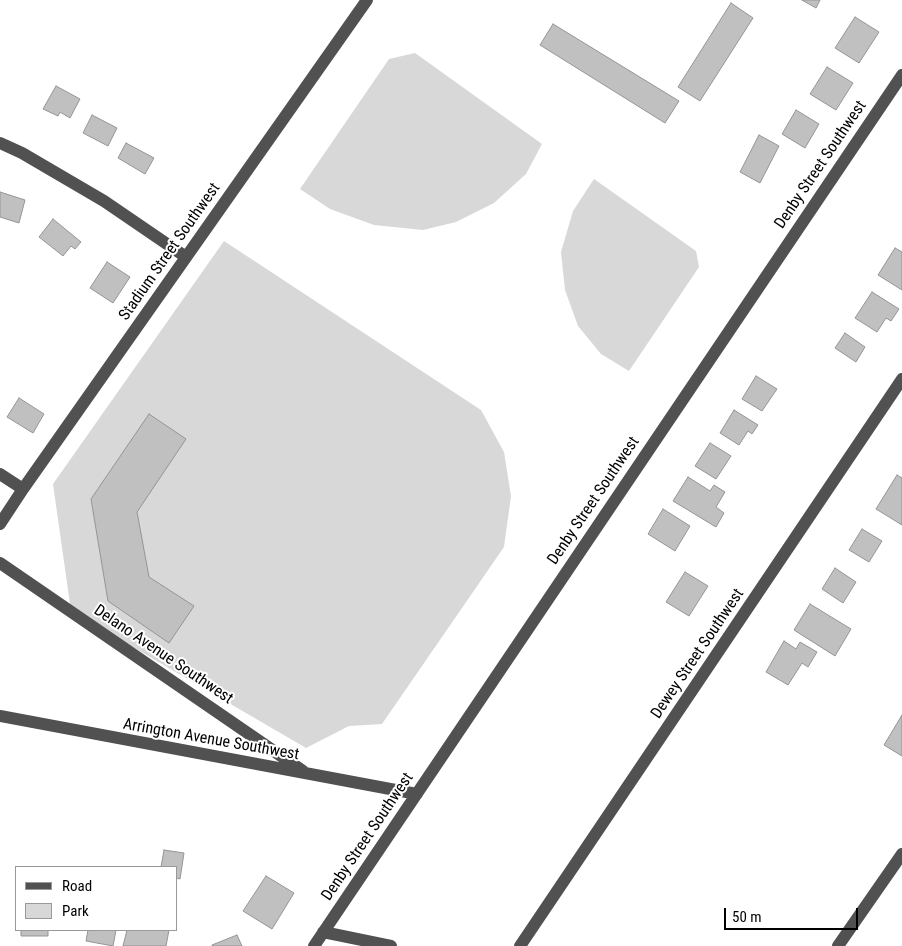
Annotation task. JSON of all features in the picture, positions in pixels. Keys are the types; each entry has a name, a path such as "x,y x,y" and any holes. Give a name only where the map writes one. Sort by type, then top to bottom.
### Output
{"street":[{"name":"Stadium Street Southwest","path":"0,524 367,0"},
{"name":"Denby Street Southwest","path":"314,946 902,75"},
{"path":"0,143 22,153 104,202 186,257"},
{"name":"Dewey Street Southwest","path":"520,946 902,379"},
{"path":"0,474 23,489"},
{"name":"Delano Avenue Southwest","path":"0,563 308,774"},
{"name":"Arrington Avenue Southwest","path":"0,716 417,794"},
{"path":"838,946 902,854"},
{"path":"323,932 391,946"}],"green space":[{"path":"415,53 542,144 526,174 494,203 456,222 423,230 374,225 330,209 300,189 389,59"},
{"path":"594,179 696,251 699,267 629,371 601,354 578,326 565,290 561,252 573,211"},
{"path":"224,241 481,410 504,452 511,496 504,547 382,724 349,726 306,748 71,611 53,484"}],"building":[{"path":"802,0 820,0 816,8"},
{"path":"731,3 753,18 700,101 678,87"},
{"path":"855,17 879,32 859,63 835,48"},
{"path":"553,24 679,101 665,123 540,45"},
{"path":"827,67 853,83 836,110 810,94"},
{"path":"56,86 80,99 70,118 60,112 58,116 43,109"},
{"path":"796,110 819,124 805,148 782,134"},
{"path":"92,115 117,128 108,146 83,133"},
{"path":"759,135 779,146 760,183 740,172"},
{"path":"126,143 154,158 145,174 118,158"},
{"path":"0,192 25,200 19,223 0,217"},
{"path":"53,219 81,242 75,249 71,246 63,256 39,237"},
{"path":"895,248 902,252 902,290 878,275"},
{"path":"107,262 130,277 113,303 90,288"},
{"path":"872,292 899,309 891,321 886,318 877,332 855,318"},
{"path":"845,333 865,347 856,362 835,348"},
{"path":"756,376 777,389 762,411 742,399"},
{"path":"19,398 44,414 33,433 7,417"},
{"path":"734,410 758,425 752,434 748,431 739,445 720,433"},
{"path":"149,414 186,439 137,512 149,577 194,606 169,643 108,601 91,499"},
{"path":"710,443 731,456 716,479 695,466"},
{"path":"897,475 902,478 902,525 876,509"},
{"path":"688,477 710,491 714,485 725,492 716,507 724,513 716,527 673,501"},
{"path":"663,509 690,526 675,551 648,534"},
{"path":"862,529 882,541 869,562 849,550"},
{"path":"835,568 856,582 843,603 822,589"},
{"path":"685,572 708,586 689,616 666,602"},
{"path":"810,604 851,629 835,656 794,630"},
{"path":"784,641 796,649 800,642 817,652 808,667 802,663 788,685 766,672"},
{"path":"902,715 902,756 884,745"},
{"path":"164,850 184,853 180,879 178,878 178,866 161,866"},
{"path":"266,876 294,893 272,929 243,911"},
{"path":"21,931 48,931 48,936 21,936"},
{"path":"88,931 116,931 113,946 86,941"},
{"path":"127,931 169,931 166,946 123,946"},
{"path":"237,935 242,946 212,946 212,945"}]}
